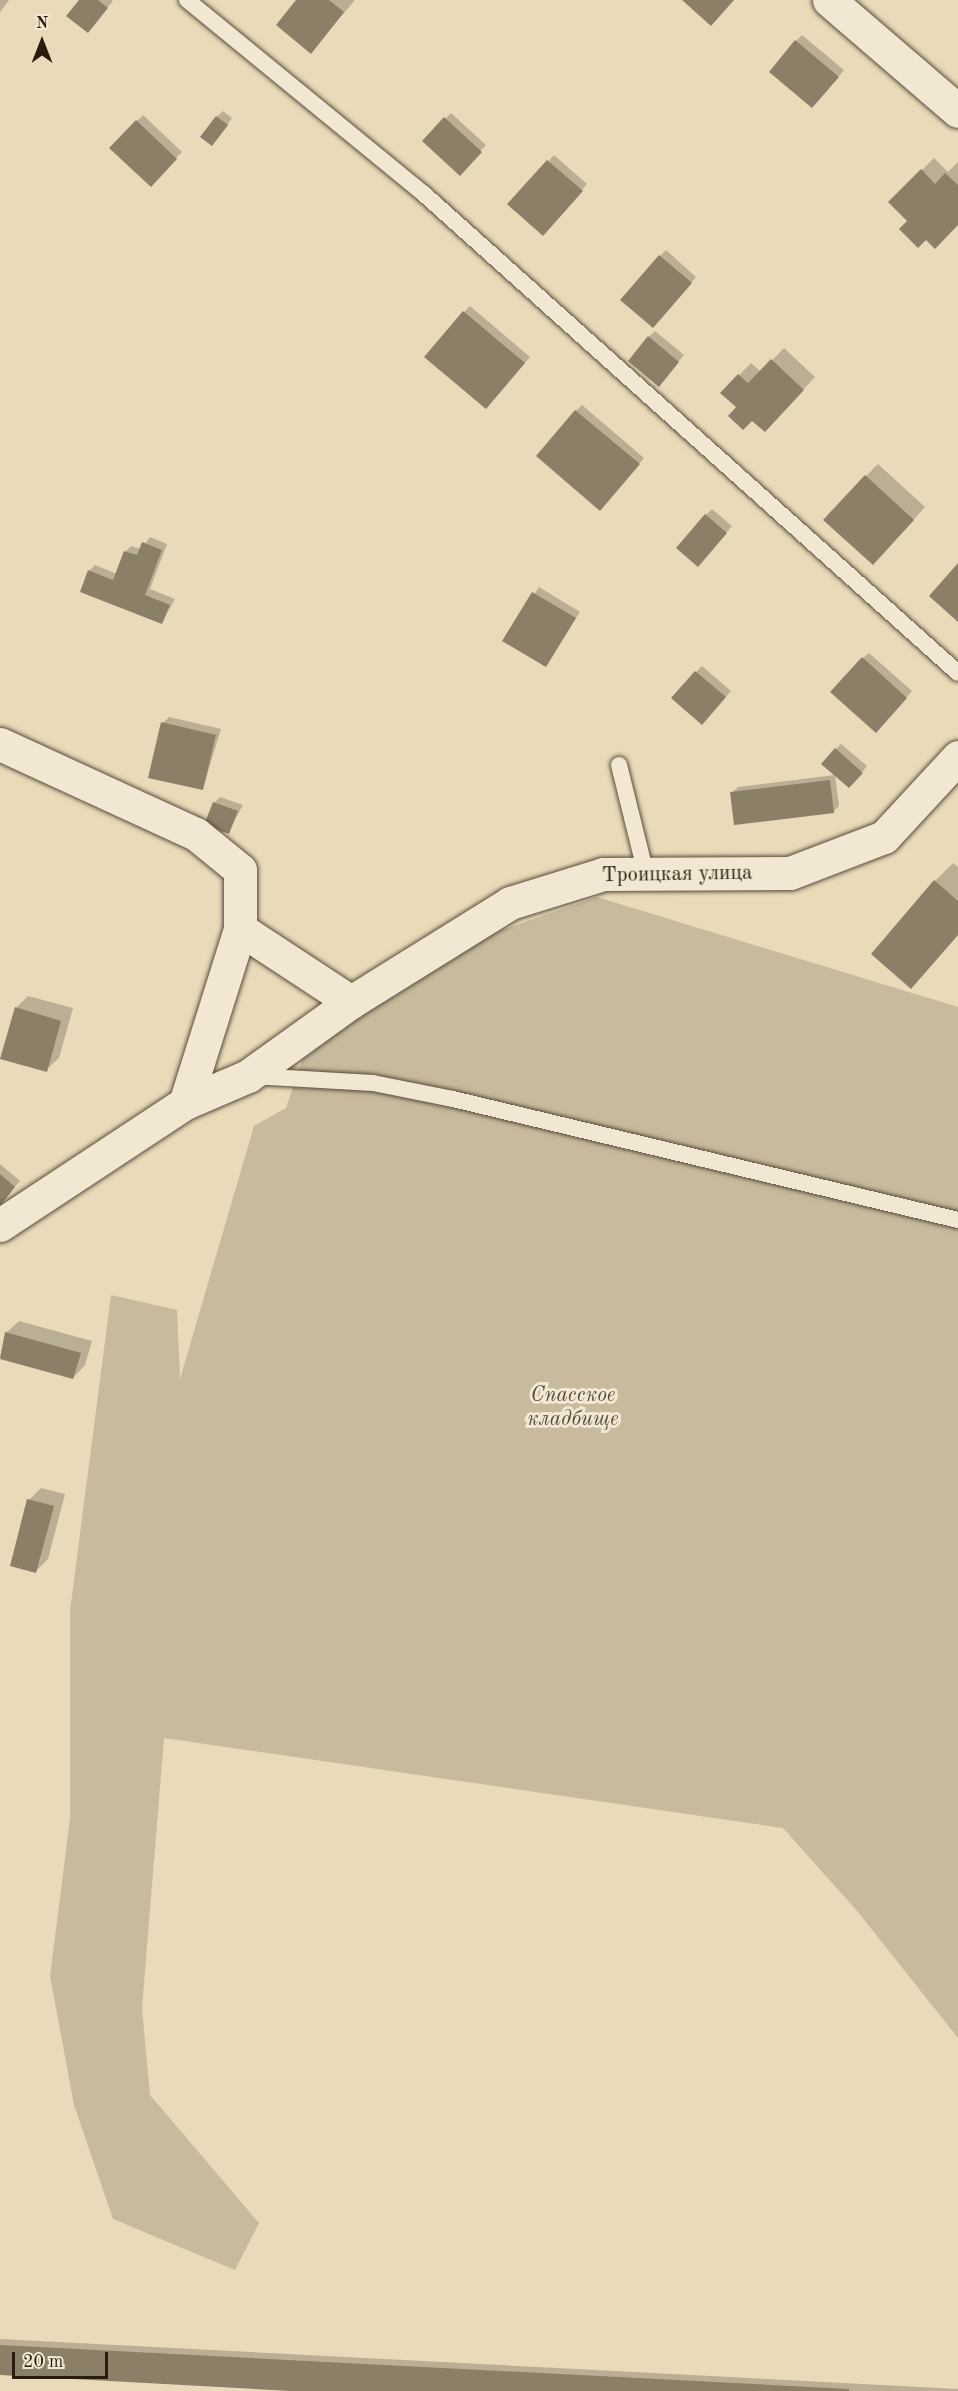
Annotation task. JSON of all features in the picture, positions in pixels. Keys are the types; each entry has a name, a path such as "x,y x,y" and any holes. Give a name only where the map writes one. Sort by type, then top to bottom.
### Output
{"street":[{"path":"829,0 958,111"},
{"path":"0,744 196,834 240,870 240,928 186,1103"},
{"name":"Троицкая улица","path":"0,1225 186,1103 248,1076 351,1002 510,903 603,874 790,873 885,837 958,758"},
{"path":"240,928 351,1002"}],"lane":[{"path":"187,0 424,194 958,673"},
{"path":"619,765 646,874"},
{"path":"248,1076 373,1083 453,1098 958,1220"}],"green space":[{"name":"Спасское кладбище","path":"597,897 958,1007 958,2038 858,1912 783,1828 164,1738 142,2008 150,2095 259,2223 235,2270 113,2219 74,2105 50,1976 70,1819 70,1611 111,1295 177,1310 180,1379 254,1126 286,1108 302,1060 445,950"}],"building":[{"path":"79,0 98,0 108,8 88,33 66,16"},
{"path":"296,0 329,0 344,12 311,54 276,25"},
{"path":"682,0 734,0 711,26"},
{"path":"795,40 839,77 812,108 769,72"},
{"path":"216,116 228,125 212,146 200,137"},
{"path":"444,117 482,152 460,176 422,141"},
{"path":"136,120 177,159 151,187 109,148"},
{"path":"547,160 583,191 543,236 507,204"},
{"path":"921,169 935,184 945,173 958,185 958,225 935,249 926,240 918,248 899,229 907,221 888,202"},
{"path":"659,255 692,283 653,328 620,300"},
{"path":"463,311 525,363 486,409 424,357"},
{"path":"648,336 679,362 659,387 628,361"},
{"path":"771,359 804,390 765,432 752,421 743,430 728,416 736,407 720,393 738,374 748,383"},
{"path":"575,410 640,464 600,511 536,456"},
{"path":"865,475 914,520 873,565 823,520"},
{"path":"705,514 727,533 698,567 676,548"},
{"path":"142,542 162,550 145,595 170,605 162,624 80,592 88,570 113,580 124,551 137,555"},
{"path":"958,563 958,622 929,596"},
{"path":"532,592 576,618 546,667 502,641"},
{"path":"862,657 907,698 876,733 830,692"},
{"path":"695,671 726,697 702,725 671,698"},
{"path":"161,722 216,735 203,790 148,778"},
{"path":"835,748 863,773 849,788 821,764"},
{"path":"830,780 834,813 734,825 730,792"},
{"path":"213,802 238,811 229,834 204,825"},
{"path":"934,880 958,901 958,935 911,989 871,954"},
{"path":"15,1007 61,1021 47,1072 0,1059"},
{"path":"0,1174 15,1187 0,1206"},
{"path":"5,1332 81,1353 73,1379 0,1359"},
{"path":"27,1499 54,1506 36,1573 10,1566"},
{"path":"0,2345 849,2389 849,2391 290,2391 0,2375"}]}
